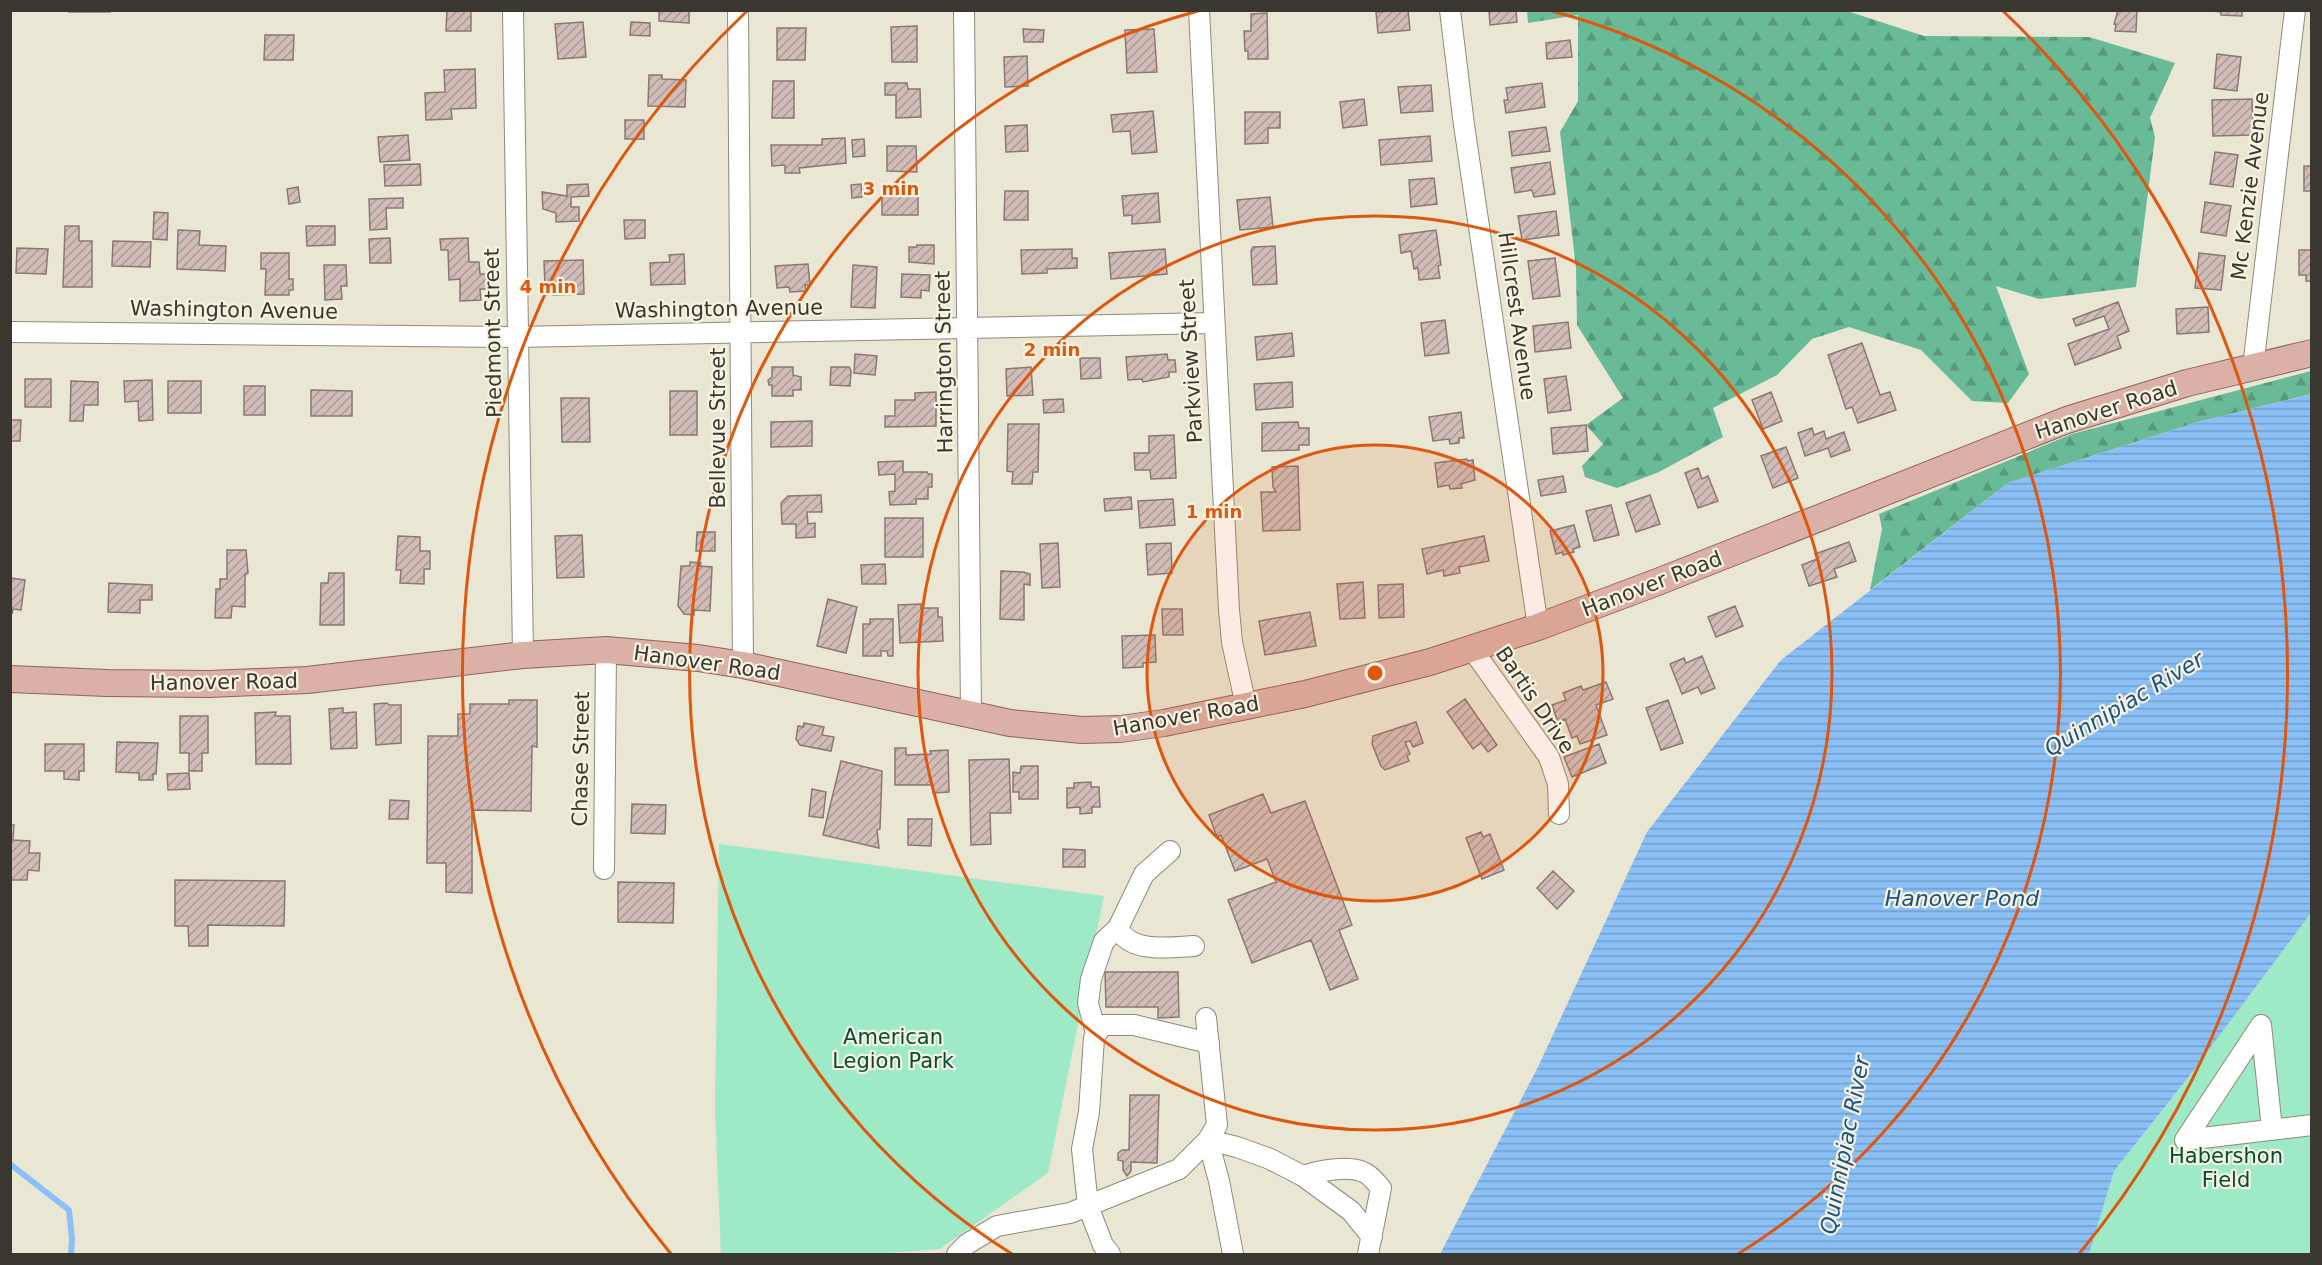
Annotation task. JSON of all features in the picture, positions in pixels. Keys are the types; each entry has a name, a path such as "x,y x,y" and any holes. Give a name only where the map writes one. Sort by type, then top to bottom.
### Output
{"main road":[{"name":"Hanover Road","path":"10,679 107,684 209,684 318,679 523,655 606,650 687,657 743,665 1032,726 1082,730 1120,729 1164,723 1368,679 1472,649 1538,627 1780,535 2067,420 2187,383 2312,352"}],"street":[{"name":"Piedmont Street","path":"513,10 523,655"},
{"name":"Bellevue Street","path":"738,10 743,665"},
{"name":"Harrington Street","path":"964,10 971,714"},
{"name":"Parkview Street","path":"1199,10 1229,610 1232,642 1246,706"},
{"name":"Hillcrest Avenue","path":"1450,10 1464,125 1538,627"},
{"name":"Mc Kenzie Avenue","path":"2253,367 2295,10"},
{"name":"Washington Avenue","path":"10,332 517,337 1213,323"},
{"name":"Bartis Drive","path":"1472,649 1549,757 1558,784 1559,814"},
{"name":"Chase Street","path":"604,869 606,650"},
{"path":"1096,1034 1088,1003 1091,979 1104,941 1118,928 1144,874 1170,851"},
{"path":"1118,928 1121,934 1133,942 1150,948 1194,946"},
{"path":"957,1254 967,1244 997,1226 1070,1213 1179,1170 1208,1140 1217,1125 1206,1018"},
{"path":"1110,1254 1103,1245 1088,1206 1082,1149 1089,1112 1094,1038 1102,1025 1134,1025 1209,1043"},
{"path":"2272,1129 2261,1025 2185,1140 2312,1125"},
{"path":"1208,1140 1270,1159 1303,1176 1351,1210 1370,1246"},
{"path":"1208,1140 1219,1181 1233,1254"},
{"path":"1303,1176 1323,1170 1342,1169 1364,1172 1381,1188 1370,1246"}],"green space":[{"path":"1527,11 1847,11 1924,36 2089,37 2175,63 2150,118 2155,137 2136,287 2039,299 1996,286 2029,374 2008,403 1972,401 1921,350 1849,327 1812,339 1777,375 1713,408 1723,437 1659,472 1617,488 1585,477 1582,466 1603,444 1586,425 1623,398 1577,325 1576,268 1560,132 1578,101 1578,15 1528,23"},
{"path":"2311,371 2311,394 2198,422 2008,483 1870,590 1882,529 1879,514 2072,434"},
{"name":"American Legion Park","path":"719,844 1104,896 1048,1173 940,1249 874,1254 721,1254 715,1110"},
{"name":"Habershon Field","path":"2311,913 2311,1254 2089,1254 2114,1171 2190,1075"}],"water":[{"name":"Hanover Pond","path":"2311,394 2311,913 2190,1075 2114,1171 2089,1254 1440,1254 1538,1067 1647,832 1781,660 2008,483 2198,422"}],"building":[{"path":"69,10 110,10 110,12 69,12"},
{"path":"447,10 471,10 471,31 446,31"},
{"path":"659,10 689,10 689,23 659,21"},
{"path":"1408,10 1410,30 1378,33 1376,12"},
{"path":"1489,10 1516,10 1517,22 1490,25"},
{"path":"2118,10 2137,10 2136,32 2115,31 2116,24 2114,24"},
{"path":"2242,10 2242,16 2221,15 2221,12 2212,11"},
{"path":"1267,13 1268,59 1248,59 1248,51 1245,51 1244,31 1251,31 1251,14"},
{"path":"583,22 586,57 558,59 555,24"},
{"path":"631,22 650,23 650,36 630,35"},
{"path":"917,26 917,62 892,62 891,27"},
{"path":"777,28 806,28 805,60 777,60"},
{"path":"1023,29 1044,30 1043,42 1024,42"},
{"path":"1154,29 1157,72 1127,73 1125,30"},
{"path":"265,35 294,35 293,60 264,60"},
{"path":"1570,40 1572,57 1547,59 1546,43"},
{"path":"2217,54 2241,57 2237,91 2214,88"},
{"path":"1027,56 1028,86 1005,87 1004,57"},
{"path":"475,69 476,108 451,109 452,119 426,120 425,93 445,92 444,70"},
{"path":"649,75 662,75 662,79 686,80 685,107 648,106"},
{"path":"773,81 794,81 794,118 772,118"},
{"path":"885,83 907,83 908,89 920,89 921,117 896,118 896,95 885,95"},
{"path":"1542,83 1545,107 1506,113 1504,100 1508,100 1506,88"},
{"path":"1431,85 1433,111 1401,113 1398,87"},
{"path":"1364,99 1367,125 1343,128 1340,102"},
{"path":"2252,99 2253,135 2213,136 2212,100"},
{"path":"1153,111 1157,152 1132,154 1130,131 1113,132 1111,115"},
{"path":"1245,112 1280,112 1280,128 1268,128 1268,143 1245,144"},
{"path":"625,120 644,120 644,139 625,139"},
{"path":"1027,125 1028,151 1006,152 1005,126"},
{"path":"1546,127 1550,151 1512,156 1509,132"},
{"path":"408,135 410,160 380,162 378,137"},
{"path":"1430,136 1432,161 1381,165 1379,140"},
{"path":"845,138 846,163 799,168 800,173 785,173 785,165 772,166 771,145 822,145 822,139"},
{"path":"864,139 865,156 853,157 852,140"},
{"path":"887,146 916,146 917,172 887,171"},
{"path":"2215,152 2238,155 2233,187 2210,184"},
{"path":"1550,162 1555,194 1534,197 1532,190 1515,193 1511,168"},
{"path":"420,164 421,185 385,186 384,165"},
{"path":"2304,166 2312,166 2312,191 2304,191"},
{"path":"1434,178 1437,204 1411,207 1409,180"},
{"path":"588,184 589,196 571,197 571,207 579,207 579,221 556,222 556,213 543,209 542,192 567,196 567,185"},
{"path":"861,184 862,197 852,198 851,185"},
{"path":"298,187 300,202 289,204 287,189"},
{"path":"918,191 918,215 882,215 882,192"},
{"path":"1005,191 1028,191 1028,220 1004,220"},
{"path":"1158,193 1160,222 1132,224 1132,215 1124,216 1122,196"},
{"path":"1270,197 1273,227 1240,230 1237,200"},
{"path":"403,198 403,208 386,208 387,229 370,230 369,199"},
{"path":"2205,202 2231,206 2226,236 2201,232"},
{"path":"1556,211 1559,235 1522,240 1518,216"},
{"path":"154,212 168,213 167,240 153,239"},
{"path":"624,220 645,220 645,238 625,239"},
{"path":"65,226 79,226 79,241 92,241 92,287 63,287"},
{"path":"306,226 335,226 335,245 307,246"},
{"path":"178,230 200,231 199,245 226,246 225,271 177,269"},
{"path":"1436,230 1441,265 1438,266 1440,278 1419,280 1418,268 1414,269 1411,251 1401,253 1399,235"},
{"path":"390,238 391,263 370,263 369,239"},
{"path":"468,238 469,262 479,262 480,274 487,274 487,289 480,289 481,300 460,301 460,279 449,280 448,250 441,250 440,239"},
{"path":"113,241 151,242 150,267 112,266"},
{"path":"917,245 934,245 934,264 909,262 909,247 917,247"},
{"path":"1275,246 1277,284 1253,285 1251,251 1253,247"},
{"path":"17,248 48,249 46,274 16,273"},
{"path":"1072,249 1072,258 1077,258 1077,268 1047,269 1047,273 1022,274 1021,250"},
{"path":"1165,249 1167,274 1111,279 1109,253"},
{"path":"2299,250 2312,250 2312,281 2306,281 2306,275 2299,275"},
{"path":"261,253 289,253 289,279 293,279 293,290 289,290 289,295 265,295 266,269 261,269"},
{"path":"2199,253 2225,256 2221,290 2195,288"},
{"path":"684,254 685,284 651,285 650,263 670,262 669,255"},
{"path":"1555,258 1560,296 1533,299 1528,261"},
{"path":"583,260 584,294 553,295 545,286 544,261"},
{"path":"808,264 810,285 805,285 806,291 790,292 789,287 777,288 775,266"},
{"path":"324,265 346,265 347,286 341,286 342,299 325,300"},
{"path":"853,265 877,267 875,308 851,307"},
{"path":"902,274 930,275 929,291 921,290 921,298 901,297"},
{"path":"2118,302 2129,331 2117,336 2121,348 2075,365 2068,344 2109,329 2104,316 2076,326 2073,319"},
{"path":"2208,307 2209,332 2177,334 2176,309"},
{"path":"1445,320 1449,353 1425,356 1421,323"},
{"path":"1568,322 1571,348 1535,352 1533,326"},
{"path":"1292,333 1294,356 1257,360 1255,337"},
{"path":"1862,343 1880,395 1890,392 1896,410 1858,423 1852,407 1846,409 1828,355"},
{"path":"855,354 877,356 875,375 854,373"},
{"path":"1167,354 1168,360 1175,360 1176,372 1169,372 1169,377 1143,382 1142,379 1128,380 1126,357"},
{"path":"1080,358 1100,358 1101,378 1081,379"},
{"path":"772,367 793,367 793,375 801,377 801,390 793,390 793,396 772,396 772,385 769,385 768,380 772,377"},
{"path":"831,367 849,367 850,386 830,385"},
{"path":"1031,367 1033,395 1007,396 1006,369"},
{"path":"1566,376 1571,410 1548,413 1544,379"},
{"path":"25,379 51,379 51,407 25,407"},
{"path":"152,380 153,420 139,421 138,401 125,402 124,381"},
{"path":"71,381 98,382 98,405 84,405 83,421 70,421"},
{"path":"168,381 201,381 201,413 168,413"},
{"path":"1292,382 1293,407 1256,410 1254,384"},
{"path":"244,386 265,386 265,415 244,415"},
{"path":"311,390 352,391 352,416 311,416"},
{"path":"670,391 697,391 697,435 670,435"},
{"path":"936,392 936,426 885,427 885,416 895,416 895,400 915,400 915,393"},
{"path":"1771,392 1782,421 1763,429 1752,400"},
{"path":"561,398 589,398 590,442 562,442"},
{"path":"1063,399 1064,412 1044,413 1043,400"},
{"path":"1461,412 1464,438 1459,438 1459,443 1450,444 1449,439 1433,441 1429,417"},
{"path":"10,420 21,420 20,441 10,441"},
{"path":"812,421 812,446 771,447 771,422"},
{"path":"1298,422 1299,428 1309,428 1309,445 1299,445 1299,450 1262,451 1262,423"},
{"path":"1008,424 1039,424 1038,472 1033,472 1032,484 1012,484 1013,472 1007,471"},
{"path":"1586,425 1588,451 1553,454 1551,428"},
{"path":"1812,428 1814,435 1824,431 1826,439 1844,432 1850,450 1831,457 1828,448 1805,456 1798,433"},
{"path":"1174,435 1176,478 1151,479 1150,470 1135,470 1134,453 1149,453 1149,436"},
{"path":"1786,447 1798,478 1773,488 1761,456"},
{"path":"1467,459 1468,461 1473,460 1475,480 1461,484 1462,488 1450,489 1449,485 1438,487 1435,463"},
{"path":"903,461 903,472 932,474 932,487 928,487 928,499 916,499 916,504 890,505 889,492 895,491 895,474 879,475 878,462"},
{"path":"1298,466 1300,530 1263,531 1261,492 1276,492 1273,487 1272,467"},
{"path":"1698,468 1702,479 1708,476 1718,501 1698,508 1685,473"},
{"path":"1563,476 1566,492 1541,496 1538,480"},
{"path":"821,495 822,512 807,512 808,524 815,523 815,537 796,538 796,524 782,524 781,503 788,496"},
{"path":"1650,495 1660,524 1636,532 1626,503"},
{"path":"1131,497 1132,509 1105,511 1104,499"},
{"path":"1173,499 1175,525 1140,528 1138,501"},
{"path":"1611,505 1619,535 1594,541 1586,511"},
{"path":"885,518 923,518 923,557 885,557"},
{"path":"1574,525 1580,547 1573,549 1574,552 1556,554 1550,531"},
{"path":"697,532 715,532 715,551 696,551"},
{"path":"582,535 584,577 557,578 555,536"},
{"path":"398,536 420,537 420,551 430,551 430,569 424,569 424,584 400,583 401,570 396,570"},
{"path":"1484,536 1489,561 1459,567 1460,573 1444,576 1443,570 1427,574 1422,549"},
{"path":"1849,542 1856,561 1834,569 1837,577 1809,586 1802,565 1817,559 1815,554"},
{"path":"1058,543 1060,587 1042,588 1040,544"},
{"path":"1171,543 1172,573 1148,575 1146,544"},
{"path":"227,550 246,550 248,573 245,575 245,607 232,606 231,618 215,618 216,589 220,589 220,579 227,579"},
{"path":"690,562 712,567 710,611 694,610 694,615 684,614 678,606 681,566 690,566"},
{"path":"885,564 886,584 862,584 861,565"},
{"path":"1001,571 1030,574 1030,585 1024,584 1024,620 1000,619"},
{"path":"329,573 344,573 344,625 320,625 321,583 328,583"},
{"path":"10,578 25,580 21,610 13,609 12,614"},
{"path":"1363,582 1365,618 1340,619 1337,584"},
{"path":"109,583 152,585 152,600 140,600 140,613 108,612"},
{"path":"1403,584 1404,617 1379,618 1378,585"},
{"path":"828,599 857,607 846,653 817,646"},
{"path":"921,604 921,608 938,608 938,617 942,617 943,641 900,643 898,605"},
{"path":"1735,606 1743,626 1716,637 1708,617"},
{"path":"1162,609 1182,609 1183,635 1163,635"},
{"path":"1310,612 1316,646 1265,655 1259,621"},
{"path":"870,619 893,619 893,656 888,656 887,651 881,651 881,656 863,656 863,624 870,624"},
{"path":"1155,635 1156,662 1143,663 1143,667 1123,668 1122,636"},
{"path":"1702,656 1715,688 1701,694 1698,687 1682,694 1670,664 1684,658 1686,663"},
{"path":"1606,682 1613,699 1596,705 1607,735 1580,744 1577,736 1572,738 1565,719 1558,722 1552,705 1566,700 1563,693 1581,686 1583,690"},
{"path":"1465,699 1497,745 1488,752 1481,743 1473,749 1447,712"},
{"path":"509,700 537,700 537,747 532,746 531,811 472,810 472,893 446,892 446,863 427,863 428,736 458,736 458,714 470,714 470,704 509,704"},
{"path":"1668,700 1683,743 1661,750 1646,708"},
{"path":"374,704 401,705 401,743 376,745"},
{"path":"343,708 343,713 356,712 357,748 331,749 329,709"},
{"path":"276,712 275,716 290,716 291,764 256,764 255,713"},
{"path":"180,716 208,716 208,753 202,753 202,771 189,771 189,753 180,753"},
{"path":"1416,722 1423,743 1413,747 1410,741 1405,742 1410,754 1407,756 1409,761 1385,770 1372,744 1373,736"},
{"path":"804,723 824,727 822,735 834,737 831,751 800,745 796,739 798,726 803,727"},
{"path":"117,742 158,743 156,774 153,774 153,780 139,780 139,773 116,772"},
{"path":"45,744 84,744 84,771 79,771 79,780 64,779 64,771 45,771"},
{"path":"1599,744 1606,763 1572,777 1564,757"},
{"path":"895,748 906,748 906,755 931,754 930,751 948,750 949,792 933,793 933,785 895,785"},
{"path":"1009,759 1011,813 990,813 991,844 971,845 969,760"},
{"path":"841,761 882,771 880,829 877,830 879,848 823,835"},
{"path":"1021,766 1038,766 1038,799 1019,799 1019,792 1013,792 1013,772 1020,773"},
{"path":"189,773 190,789 168,790 167,774"},
{"path":"1091,782 1091,787 1099,787 1100,807 1092,807 1092,813 1080,814 1080,807 1067,808 1067,788 1074,788 1074,783"},
{"path":"812,789 826,792 823,818 809,816"},
{"path":"1263,794 1271,813 1305,801 1352,925 1339,930 1358,979 1330,990 1311,940 1252,963 1228,900 1276,882 1267,859 1235,871 1221,835 1217,837 1209,815"},
{"path":"390,800 409,801 408,819 389,819"},
{"path":"632,804 666,805 665,834 631,833"},
{"path":"908,819 932,819 931,846 908,845"},
{"path":"10,825 14,825 13,840 30,841 29,853 40,853 39,871 28,870 27,880 11,880 11,888"},
{"path":"1481,832 1483,837 1490,834 1504,870 1482,879 1466,838"},
{"path":"1063,849 1085,850 1085,867 1063,867"},
{"path":"1553,871 1574,891 1557,909 1537,888"},
{"path":"175,880 285,881 284,926 208,925 208,946 189,946 188,926 175,926"},
{"path":"618,882 674,883 673,923 618,922"},
{"path":"1105,972 1178,972 1179,1017 1158,1018 1158,1007 1106,1007"},
{"path":"1130,1095 1159,1095 1157,1163 1131,1162 1131,1171 1127,1176 1123,1170 1123,1161 1118,1160 1118,1153 1122,1150 1129,1150"}],"waterway":[{"path":"10,1164 69,1210 71,1254"}],"water label":[{"name":"Quinnipiac River","path":"2124,704"},
{"name":"Quinnipiac River","path":"1845,1145"}]}
